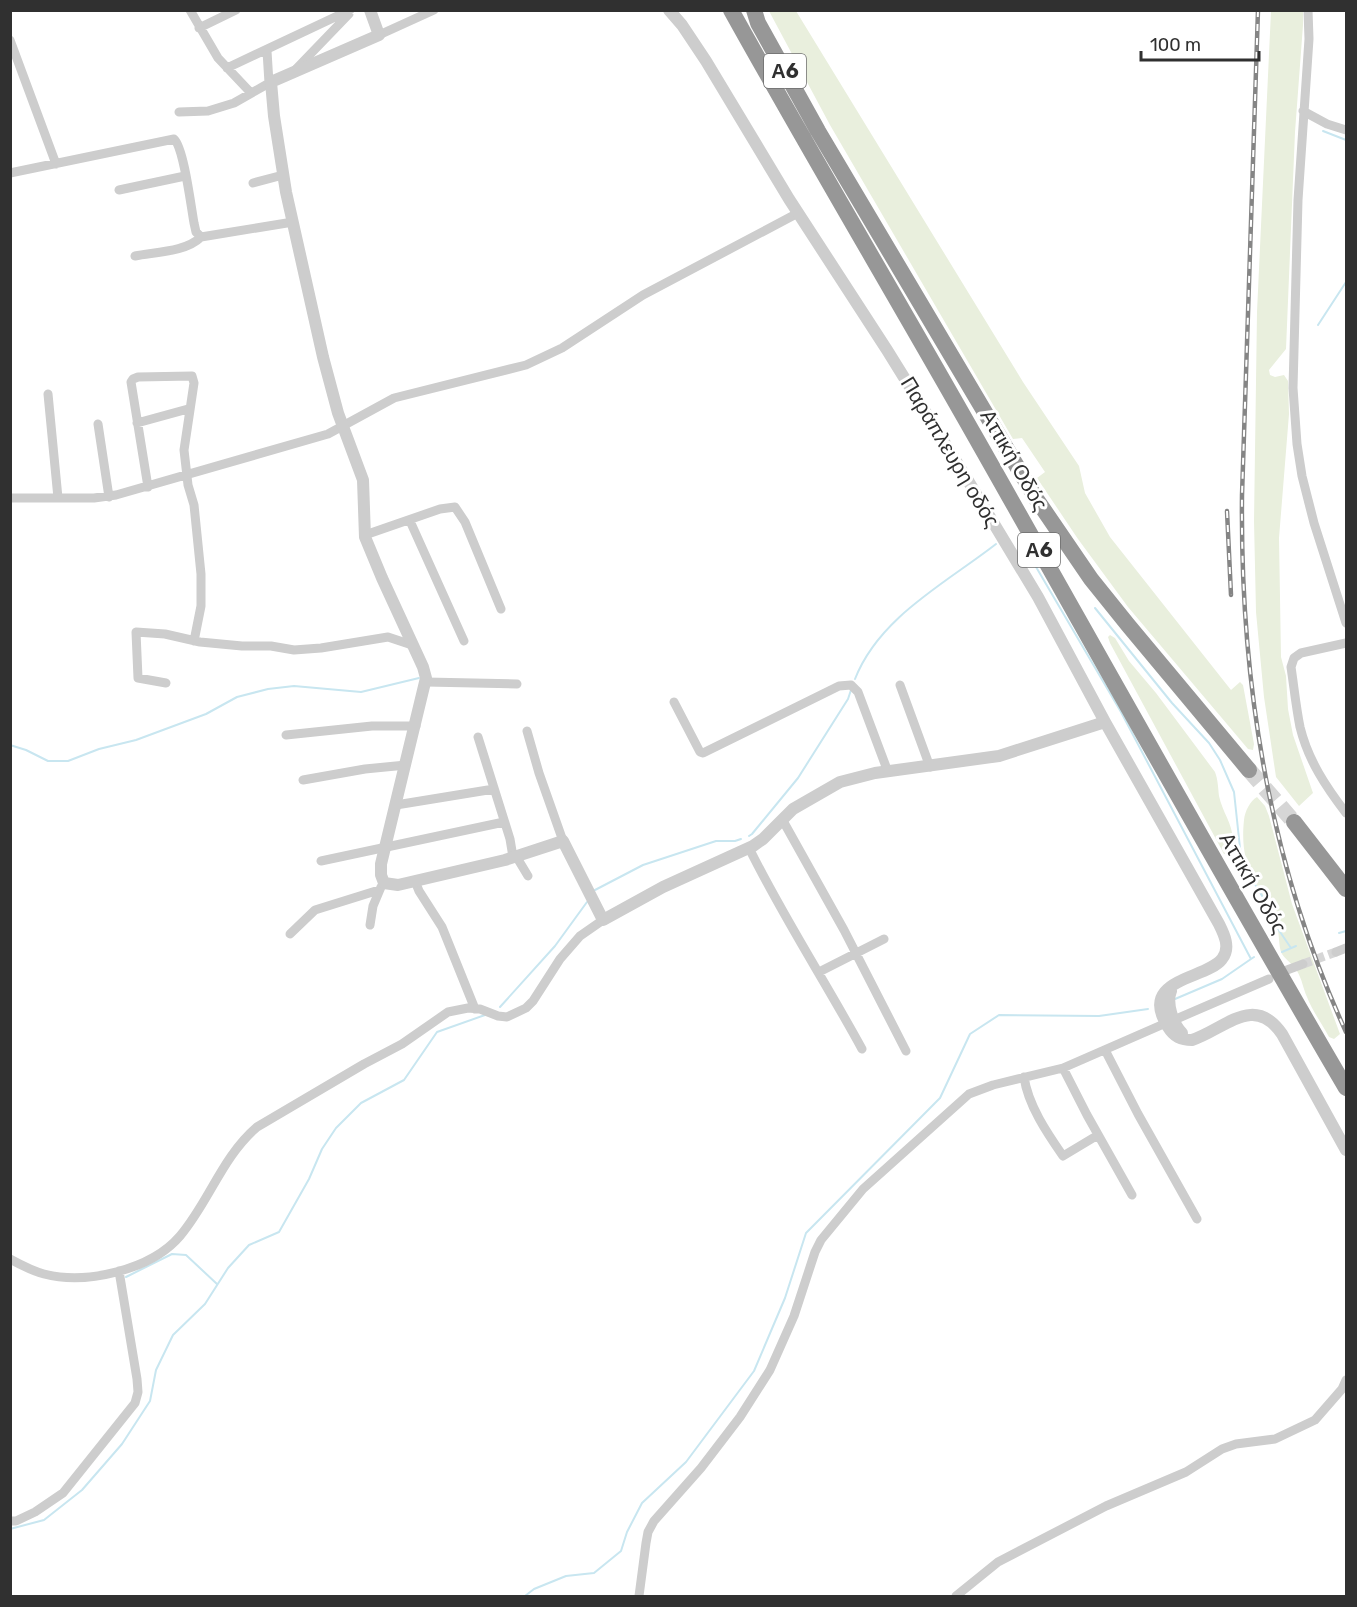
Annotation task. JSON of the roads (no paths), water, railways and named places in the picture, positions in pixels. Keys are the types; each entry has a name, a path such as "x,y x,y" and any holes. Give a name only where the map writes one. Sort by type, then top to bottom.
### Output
{"highway":[{"name":"Αττική Οδός","path":"731,10 802,139 921,341 1271,960 1347,1088"},
{"name":"Αττική Οδός","path":"754,10 758,23 818,130 1037,500 1091,579 1249,770"},
{"path":"1294,822 1347,889"}],"street":[{"path":"190,10 218,58 251,93"},
{"path":"199,28 236,10"},
{"path":"228,68 351,10"},
{"path":"292,73 351,10"},
{"path":"370,10 379,35"},
{"path":"179,112 208,111 234,103 270,82 434,10"},
{"name":"Παράπλευρη οδός","path":"669,10 706,61 798,213 887,350 1038,597 1104,722 1225,936 1226,945 1222,960 1211,968 1177,983 1169,995 1170,1022"},
{"path":"1308,10 1309,39 1303,111 1293,388 1296,444 1314,523 1347,623"},
{"path":"10,40 56,164"},
{"path":"267,51 283,175 323,357 363,480 365,535 369,550 423,667 426,682 381,864 382,886 370,925"},
{"path":"1303,111 1327,124 1347,130"},
{"path":"10,173 174,139 179,145 194,223 201,237"},
{"path":"253,183 283,175"},
{"path":"118,190 185,176"},
{"path":"10,498 109,497 148,487 338,431 394,398 509,370 540,359 587,333 643,295 798,213"},
{"path":"135,256 184,247 193,244 201,237 293,222"},
{"path":"148,487 131,382 133,379 192,376 194,383 184,450 194,505 201,574 201,606 194,640"},
{"path":"48,394 58,498"},
{"path":"137,423 189,409"},
{"path":"98,424 109,497"},
{"path":"185,461 199,472"},
{"path":"365,535 440,509 455,507 465,522 501,609"},
{"path":"410,521 464,641"},
{"path":"166,683 138,678 136,632 165,634 242,646 271,646 294,650 388,637 412,645"},
{"path":"1347,644 1301,653 1294,658 1291,667 1300,727 1306,746 1325,785 1347,813"},
{"path":"426,682 517,684"},
{"path":"674,702 700,752 703,753 839,686 851,685 858,692 888,772"},
{"path":"900,685 930,767"},
{"path":"10,1259 43,1274 59,1277 99,1276 119,1271 150,1258 178,1238 242,1141 257,1127 402,1044 437,1018 456,1010 475,1009 507,1017 526,1008 560,959 580,936 603,920 663,886 749,848 763,839 782,819 812,797 840,782 854,777 1015,752 1104,722"},
{"path":"286,735 372,726 416,726"},
{"path":"527,731 563,841 603,920"},
{"path":"478,737 515,857 528,876"},
{"path":"303,780 365,769 406,765"},
{"path":"396,805 494,789"},
{"path":"782,819 856,953 906,1051"},
{"path":"321,861 504,822"},
{"path":"290,934 315,910 382,886 398,885 515,857 563,841"},
{"path":"749,848 778,904 862,1049"},
{"path":"415,880 419,891 442,927 475,1009"},
{"path":"819,972 884,939"},
{"path":"1336,951 1347,948"},
{"path":"1287,970 1304,964"},
{"path":"639,1596 648,1532 654,1521 701,1468 740,1417 770,1370 784,1342 803,1289 810,1261 821,1240 870,1181 959,1101 976,1091 1024,1077 1051,1073 1269,979"},
{"path":"1170,1022 1184,1035 1200,1037 1246,1015 1263,1015 1273,1022 1347,1150"},
{"path":"1105,1050 1197,1219"},
{"path":"1064,1068 1132,1195"},
{"path":"1024,1077 1026,1091 1033,1106 1063,1156 1098,1135"},
{"path":"10,1521 16,1521 35,1512 63,1493 135,1403 138,1392 137,1379 119,1271"},
{"path":"956,1596 998,1562 1106,1506 1186,1472 1236,1444 1275,1439 1315,1420 1347,1380"}],"waterway":[{"path":"1323,131 1346,140"},
{"path":"1318,325 1346,282"},
{"path":"1022,543 1121,712 1251,959 1254,957"},
{"path":"855,679 866,657 897,619 996,544"},
{"path":"1095,608 1172,703 1209,743 1220,760 1234,792 1240,848 1246,870 1264,899 1276,926 1291,948"},
{"path":"10,745 48,761 68,761 99,749 136,740 206,714 237,697 268,689 294,686 361,692 419,678"},
{"path":"749,836 798,778 848,699 851,690"},
{"path":"595,890 643,865 716,841 741,839"},
{"path":"500,1007 555,946 587,902"},
{"path":"1339,933 1346,931"},
{"path":"1282,952 1296,946"},
{"path":"1175,999 1222,979 1251,959"},
{"path":"525,1596 534,1589 566,1576 594,1573 621,1551 627,1532 642,1503 686,1462 754,1371 785,1298 806,1233 940,1098 970,1034 999,1015 1099,1016 1148,1009"},
{"path":"10,1529 44,1520 82,1490 122,1444 150,1401 156,1370 173,1335 205,1304 228,1268 249,1245 279,1232 309,1179 322,1149 336,1128 361,1103 404,1080 437,1032 485,1015"},
{"path":"126,1277 172,1254 186,1255 217,1284"}],"tunnel":[{"path":"1249,770 1294,822"},
{"path":"1303,964 1336,952"}],"railway":[{"path":"1258,10 1242,495 1247,633 1264,770 1279,837 1297,903 1319,968 1346,1032"},
{"path":"1227,511 1231,595"}]}
